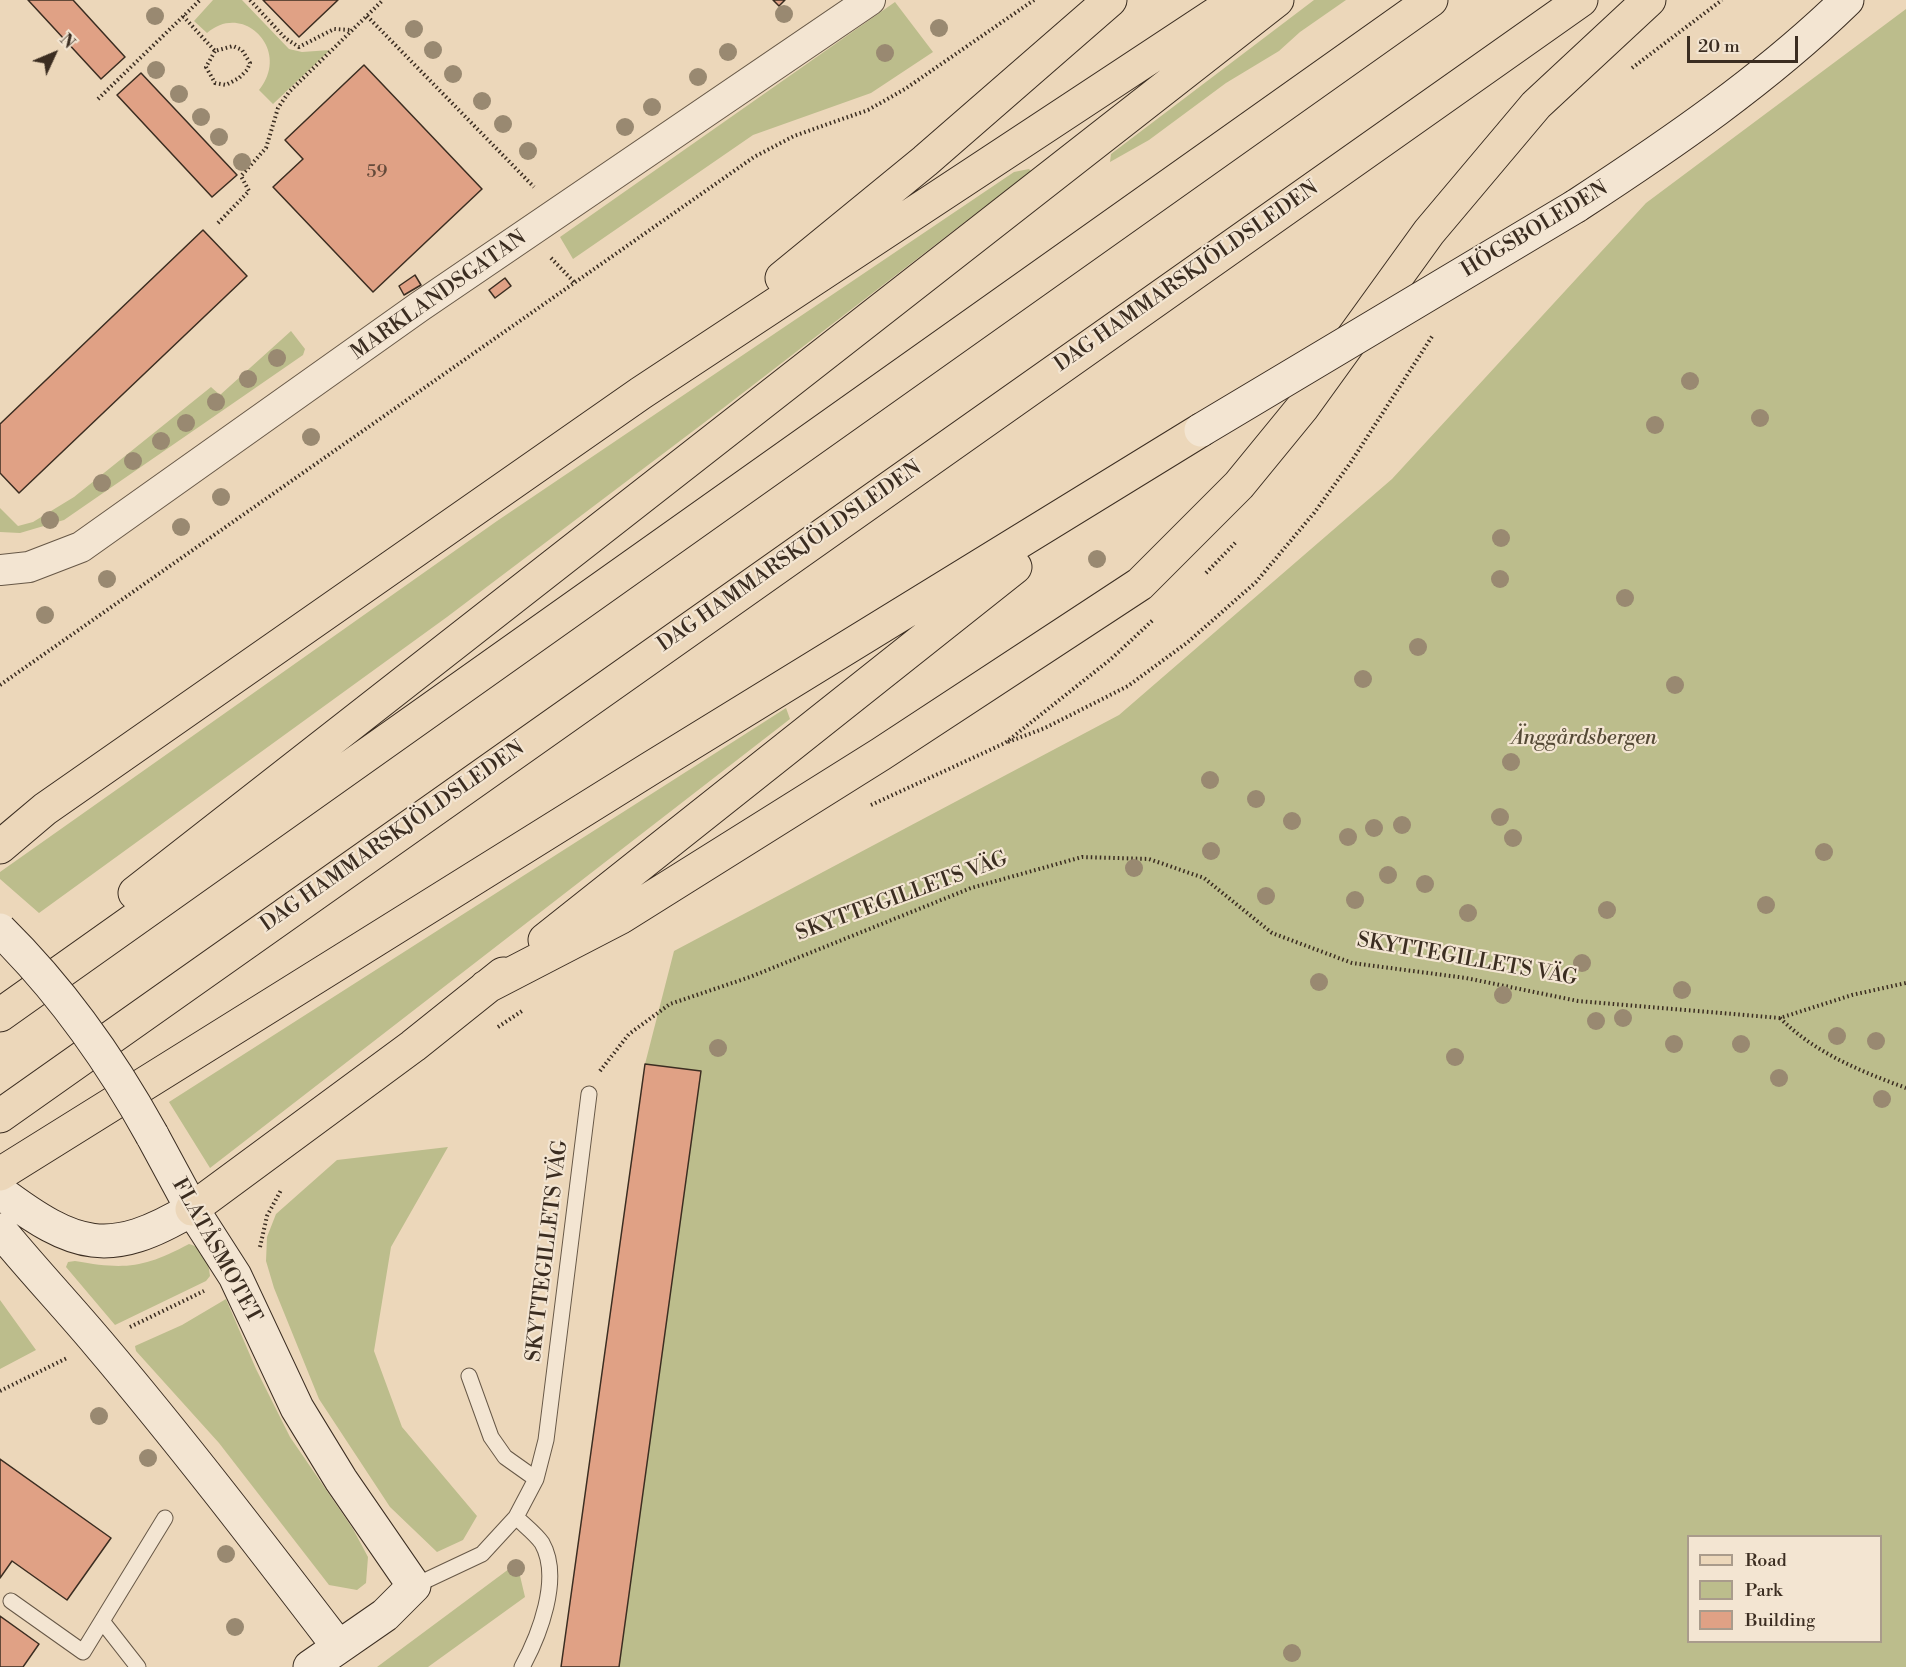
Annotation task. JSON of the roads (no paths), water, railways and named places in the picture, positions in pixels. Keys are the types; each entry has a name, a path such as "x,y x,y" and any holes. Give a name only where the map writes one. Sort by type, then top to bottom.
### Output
{"main road":[{"path":"641,393 925,161 1110,0"},
{"path":"0,847 45,809 641,393 1237,0"},
{"path":"0,1007 105,917 1278,0"},
{"path":"0,1015 1431,0"},
{"name":"DAG HAMMARSKJÖLDSLEDEN","path":"0,1116 416,820 1581,0"},
{"path":"486,987 621,917 881,754 1140,584 1239,485 1302,408 1429,232 1536,105 1649,0"},
{"path":"0,1174 640,774 1201,430"},
{"path":"192,1209 413,1046 1126,478"},
{"path":"0,821 45,809"}],"street":[{"name":"MARKLANDSGATAN","path":"0,570 29,567 81,547 419,308 870,0"},
{"name":"HÖGSBOLEDEN","path":"1201,430 1576,206 1645,161 1798,48 1847,0"},
{"name":"FLATÅSMOTET","path":"0,930 31,960 77,1016 121,1079 192,1209 235,1276 297,1408 341,1480 414,1586"},
{"path":"8,1210 65,1232 102,1241 133,1239 150,1233 192,1209"},
{"path":"8,1210 133,1387 249,1529 338,1646"},
{"path":"310,1667 386,1615 414,1586"}],"lane":[{"name":"SKYTTEGILLETS VÄG","path":"414,1586 482,1554 516,1516 536,1479 546,1440 589,1094"},
{"path":"469,1376 491,1437 505,1457 536,1479"},
{"path":"516,1516 541,1543 547,1560 548,1599 537,1639 522,1667"},
{"path":"11,1601 83,1652 165,1518"},
{"path":"102,1622 138,1667"}],"park label":[{"name":"Änggårdsbergen","path":"1584,739"}]}
